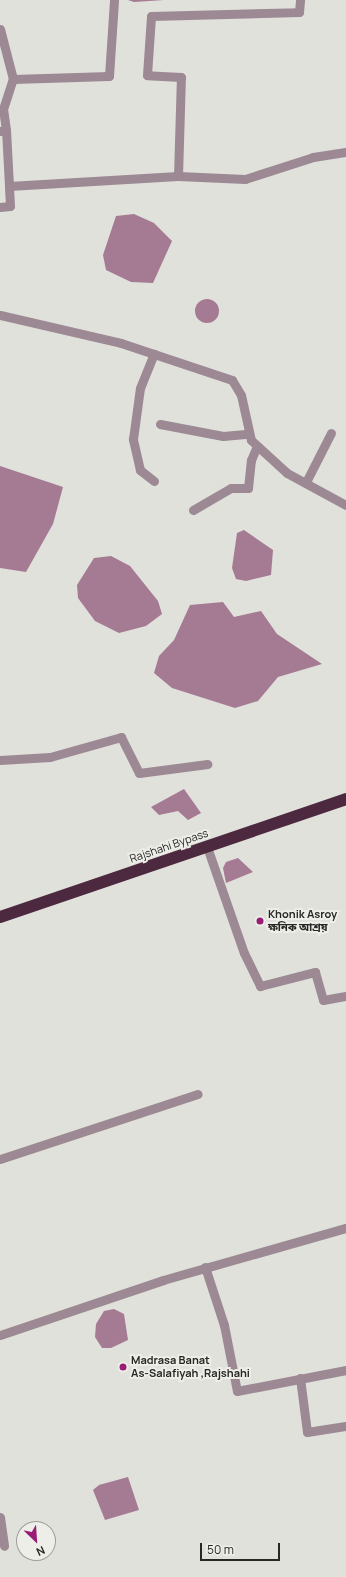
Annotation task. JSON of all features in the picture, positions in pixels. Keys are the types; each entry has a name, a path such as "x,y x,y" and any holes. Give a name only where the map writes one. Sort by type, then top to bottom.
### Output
{"highway":[{"name":"Rajshahi Bypass","path":"0,917 346,799"}],"street":[{"path":"13,80 109,76 114,0"},
{"path":"178,176 181,77 147,75 151,16 299,12 300,0"},
{"path":"0,29 13,80 4,109 3,130 10,206 0,207"},
{"path":"9,186 178,176 245,179 314,157 346,152"},
{"path":"0,315 121,343 232,380 241,395 248,434 257,446 288,473 346,505"},
{"path":"154,354 140,388 133,439 140,470 154,481"},
{"path":"160,424 223,436 248,434"},
{"path":"306,482 331,433"},
{"path":"193,510 231,488 248,488 251,460 257,446"},
{"path":"0,760 50,757 121,737 139,773 207,764"},
{"path":"207,847 244,952 260,986 315,972 323,1000 346,996"},
{"path":"0,1159 198,1094"},
{"path":"0,1335 205,1267 346,1228"},
{"path":"205,1267 224,1325 237,1391 346,1370"},
{"path":"300,1378 307,1432 346,1426"},
{"path":"0,1517 4,1546"}],"shaded area":[{"path":"128,0 164,0 134,2"},
{"path":"134,214 154,223 172,241 153,283 131,282 106,270 103,255 116,216"},
{"path":"207,299 215,303 219,311 215,319 207,323 199,319 195,311 199,303"},
{"path":"0,466 63,487 53,524 26,572 0,568"},
{"path":"244,530 273,550 271,575 246,581 236,579 232,568 237,533"},
{"path":"111,556 130,566 158,601 162,614 146,626 119,633 95,621 78,598 77,585 94,558"},
{"path":"223,602 234,617 261,611 277,634 322,664 278,677 258,701 235,708 172,688 154,673 159,656 174,640 190,605"},
{"path":"184,789 201,813 188,820 178,811 159,815 151,807"},
{"path":"238,858 253,872 226,883 223,868 226,862"},
{"path":"114,1309 124,1314 128,1340 111,1348 102,1348 95,1337 96,1324 104,1311"},
{"path":"128,1477 139,1510 105,1520 93,1490 99,1485"}],"place":[{"name":"Khonik Asroy ক্ষনিক আশ্রয়","path":"260,921"},
{"name":"Madrasa Banat As-Salafiyah ,Rajshahi","path":"123,1367"}]}
